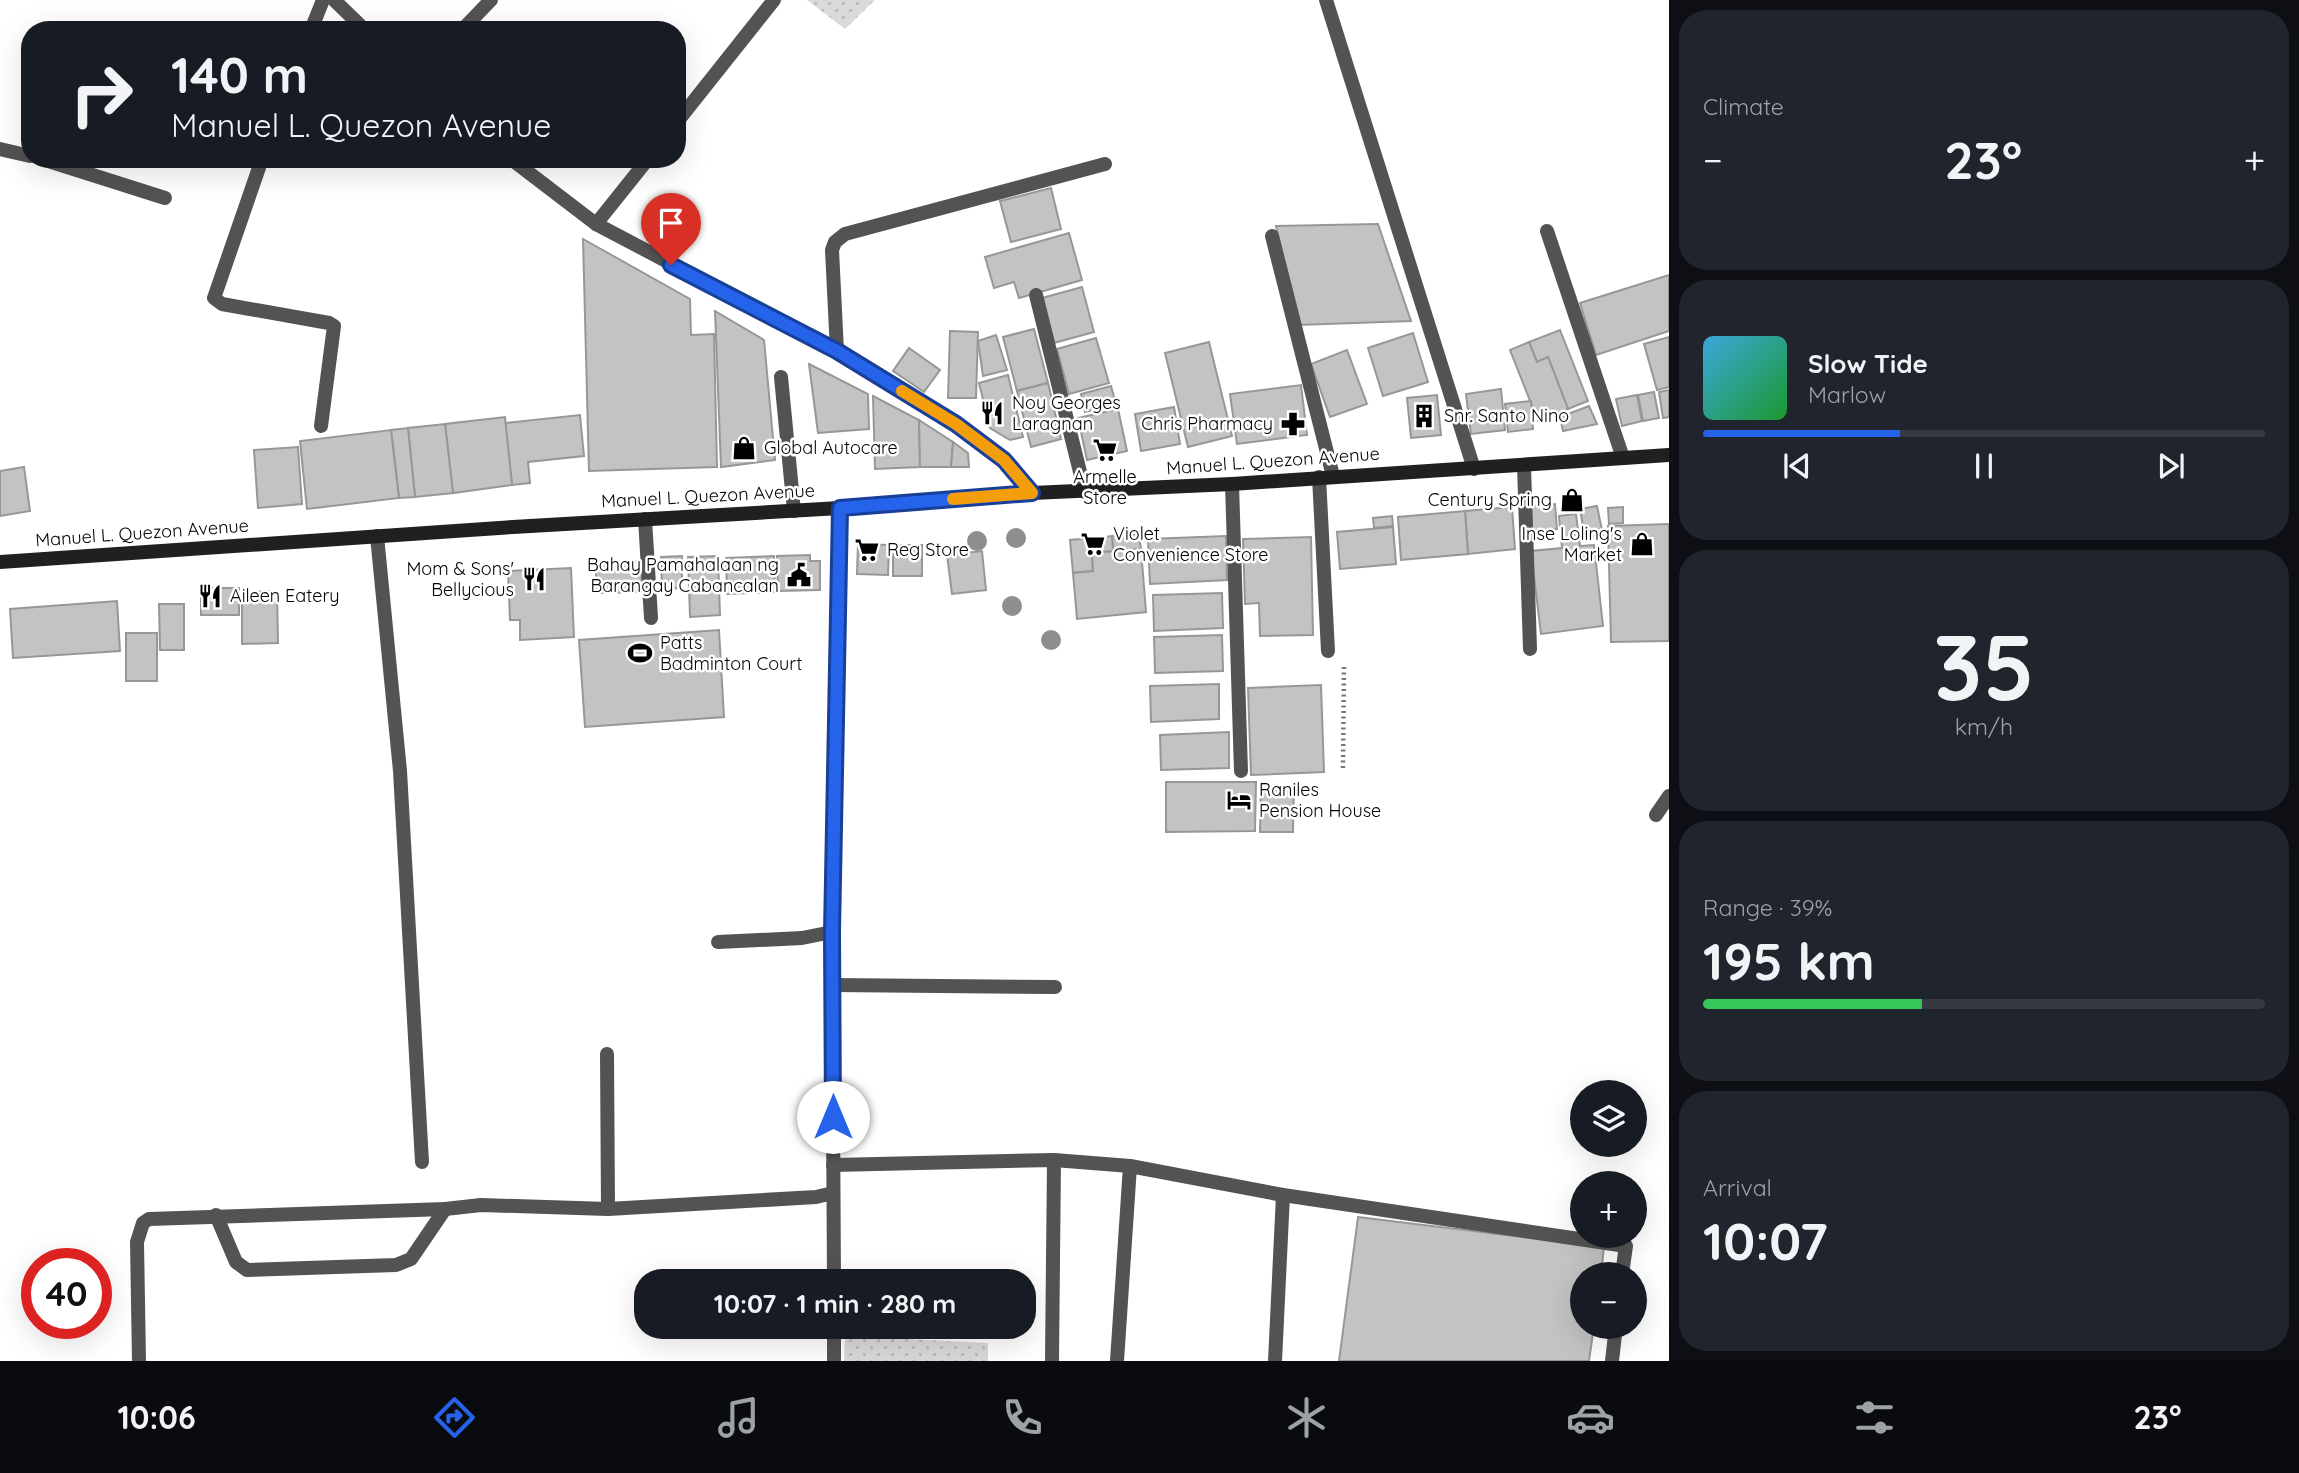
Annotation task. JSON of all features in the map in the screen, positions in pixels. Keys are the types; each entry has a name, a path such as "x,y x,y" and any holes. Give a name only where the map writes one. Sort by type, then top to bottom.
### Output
{"main road":[{"name":"Manuel L. Quezon Avenue","path":"0,562 840,508 1032,493 1232,484 1669,455"}],"street":[{"path":"315,21 323,0"},
{"path":"334,0 356,21"},
{"path":"471,21 491,0"},
{"path":"686,111 774,0"},
{"path":"1326,0 1474,469"},
{"path":"0,149 21,154"},
{"path":"837,351 832,250 835,242 845,234 1105,164"},
{"path":"70,168 165,198"},
{"path":"259,168 214,298 222,304 334,326 321,426"},
{"path":"523,168 596,225 837,351 956,424 1004,460 1032,493"},
{"path":"596,225 641,168"},
{"path":"1547,231 1623,458"},
{"path":"1272,236 1326,477 1328,651"},
{"path":"1036,295 1085,492"},
{"path":"781,377 794,511"},
{"path":"1524,466 1530,649"},
{"path":"1232,484 1241,771"},
{"path":"834,1269 832,932 840,508"},
{"path":"645,519 651,618"},
{"path":"377,536 400,771 422,1162"},
{"path":"1656,815 1669,796"},
{"path":"718,942 802,938 832,932"},
{"path":"832,985 1055,987"},
{"path":"607,1054 608,1209"},
{"path":"833,1165 1054,1160 1130,1166 1283,1195 1626,1246 1624,1262"},
{"path":"1052,1361 1054,1160"},
{"path":"1117,1361 1130,1166"},
{"path":"139,1361 137,1242 143,1223 149,1219 445,1209 481,1205 608,1209 816,1197 833,1193"},
{"path":"1275,1361 1283,1195"},
{"path":"216,1215 236,1262 247,1270 261,1270 396,1265 411,1259 445,1209"},
{"path":"834,1339 834,1361"},
{"path":"1612,1361 1615,1339"}],"path":[{"path":"1328,651 1344,664 1343,768"}],"shaded area":[{"path":"807,0 875,0 845,29"},
{"path":"845,1339 988,1343 988,1361 844,1361"}],"building":[{"path":"1051,188 1061,229 1011,242 1000,201"},
{"path":"1378,224 1411,321 1298,325 1276,226"},
{"path":"1069,233 1082,280 1019,298 1014,282 994,288 985,257"},
{"path":"583,239 690,299 691,335 714,334 717,467 589,471"},
{"path":"1669,275 1669,331 1596,355 1580,303"},
{"path":"1082,287 1094,332 1054,343 1042,298"},
{"path":"715,311 764,340 775,460 721,467"},
{"path":"1034,329 1048,383 1017,391 1003,337"},
{"path":"1560,330 1588,401 1568,409 1548,357 1537,362 1529,342"},
{"path":"950,331 978,332 976,398 948,398"},
{"path":"1413,333 1428,382 1383,396 1368,348"},
{"path":"996,335 1007,370 983,376 978,341"},
{"path":"1669,337 1669,387 1657,390 1644,344"},
{"path":"1096,338 1109,383 1069,394 1057,349"},
{"path":"1209,342 1232,436 1188,447 1165,353"},
{"path":"1529,342 1537,362 1548,357 1568,409 1538,421 1510,350"},
{"path":"909,348 940,370 924,392 893,371"},
{"path":"1347,350 1367,404 1330,417 1311,364"},
{"path":"809,364 868,394 869,429 818,433"},
{"path":"1008,375 1023,437 1010,440 990,428 979,383"},
{"path":"1048,383 1061,439 1031,447 1017,391"},
{"path":"1301,385 1307,435 1237,444 1230,394"},
{"path":"1111,386 1116,404 1085,412 1081,394"},
{"path":"1501,389 1505,430 1471,434 1466,394"},
{"path":"1669,390 1669,417 1663,418 1659,392"},
{"path":"1654,392 1659,418 1643,421 1638,395"},
{"name":"Snr. Santo Nino","path":"1437,395 1441,435 1411,438 1407,398"},
{"path":"1637,395 1642,421 1622,426 1616,399"},
{"path":"873,396 919,420 920,467 875,469"},
{"path":"1531,401 1533,429 1508,432 1505,404"},
{"path":"1589,406 1597,424 1563,431 1560,417"},
{"path":"1174,407 1180,444 1141,451 1135,414"},
{"path":"1118,409 1127,451 1087,460 1078,418"},
{"path":"580,415 584,456 528,462 530,483 512,485 505,423"},
{"path":"505,417 512,485 453,493 445,424"},
{"path":"919,420 953,442 951,467 920,467"},
{"path":"445,424 453,493 415,497 408,428"},
{"path":"408,428 415,497 399,498 391,430"},
{"path":"391,430 399,498 307,509 300,441"},
{"path":"953,442 968,453 969,467 951,467"},
{"path":"298,447 302,504 258,508 254,450"},
{"path":"24,467 30,511 0,516 0,471"},
{"path":"1555,504 1557,529 1532,531 1530,506"},
{"path":"1597,506 1603,535 1585,538 1580,509"},
{"path":"1512,507 1515,549 1468,554 1465,511"},
{"path":"1623,507 1623,523 1609,524 1608,508"},
{"path":"1465,511 1468,554 1401,560 1398,517"},
{"path":"1576,514 1580,546 1594,545 1603,626 1541,634 1531,551 1562,548 1559,516"},
{"path":"1392,516 1393,526 1374,528 1373,518"},
{"path":"1669,524 1669,641 1611,642 1608,526"},
{"path":"1393,527 1396,564 1340,569 1337,532"},
{"path":"1139,534 1141,549 1113,551 1112,536"},
{"path":"1112,536 1113,551 1092,553 1093,571 1073,573 1070,540"},
{"path":"1226,536 1227,580 1150,584 1148,539"},
{"path":"1311,537 1313,635 1260,636 1259,603 1245,604 1243,539"},
{"path":"858,544 889,545 888,575 857,574"},
{"path":"893,545 922,545 922,576 893,576"},
{"path":"1141,549 1146,612 1077,619 1073,573 1093,571 1092,553"},
{"path":"982,551 986,590 952,594 947,555"},
{"name":"Bahay Pamahalaan ng Barangay Cabancalan","path":"810,555 810,561 820,561 820,590 778,591 777,556"},
{"path":"682,556 682,588 662,589 661,557"},
{"path":"718,556 720,615 690,617 688,557"},
{"path":"774,556 775,592 727,594 726,558"},
{"path":"641,561 642,592 596,593 596,563"},
{"path":"571,568 574,637 520,640 520,620 510,620 508,571"},
{"path":"201,588 239,588 239,615 201,615"},
{"path":"277,591 278,643 242,644 242,592"},
{"path":"1222,593 1223,628 1154,631 1153,595"},
{"path":"117,601 120,651 13,658 10,609"},
{"path":"159,604 184,604 184,650 160,650"},
{"path":"719,630 724,717 585,727 579,640"},
{"path":"126,633 157,633 157,681 126,681"},
{"path":"1222,635 1223,671 1155,673 1154,637"},
{"path":"1219,684 1219,719 1151,722 1150,686"},
{"path":"1321,685 1324,772 1251,775 1248,688"},
{"path":"1229,732 1229,768 1161,770 1160,735"},
{"path":"1166,782 1256,782 1255,831 1166,832"},
{"path":"1261,786 1294,786 1293,832 1260,832"},
{"path":"1358,1217 1570,1243 1570,1248 1604,1248 1602,1262 1570,1262 1570,1339 1592,1339 1589,1361 1339,1361"}],"slow traffic":[{"path":"902,391 956,424 1004,460 1032,493 953,499"}],"place":[{"name":"Noy Georges Laragnan","path":"992,413"},
{"name":"Snr. Santo Nino","path":"1424,416"},
{"name":"Chris Pharmacy","path":"1293,424"},
{"name":"Global Autocare","path":"744,448"},
{"name":"Armelle Store","path":"1105,450"},
{"name":"Century Spring","path":"1572,500"},
{"name":"Violet Convenience Store","path":"1093,544"},
{"name":"Inse Loling's Market","path":"1642,544"},
{"name":"Reg Store","path":"867,550"},
{"name":"Bahay Pamahalaan ng Barangay Cabancalan","path":"799,575"},
{"name":"Mom & Sons' Bellycious","path":"534,579"},
{"name":"Aileen Eatery","path":"210,596"},
{"name":"Patts Badminton Court","path":"640,653"},
{"name":"Raniles Pension House","path":"1239,800"}],"route":[{"path":"671,265 837,351 956,424 1004,460 1032,493 840,508 832,932 833,1117"}]}
